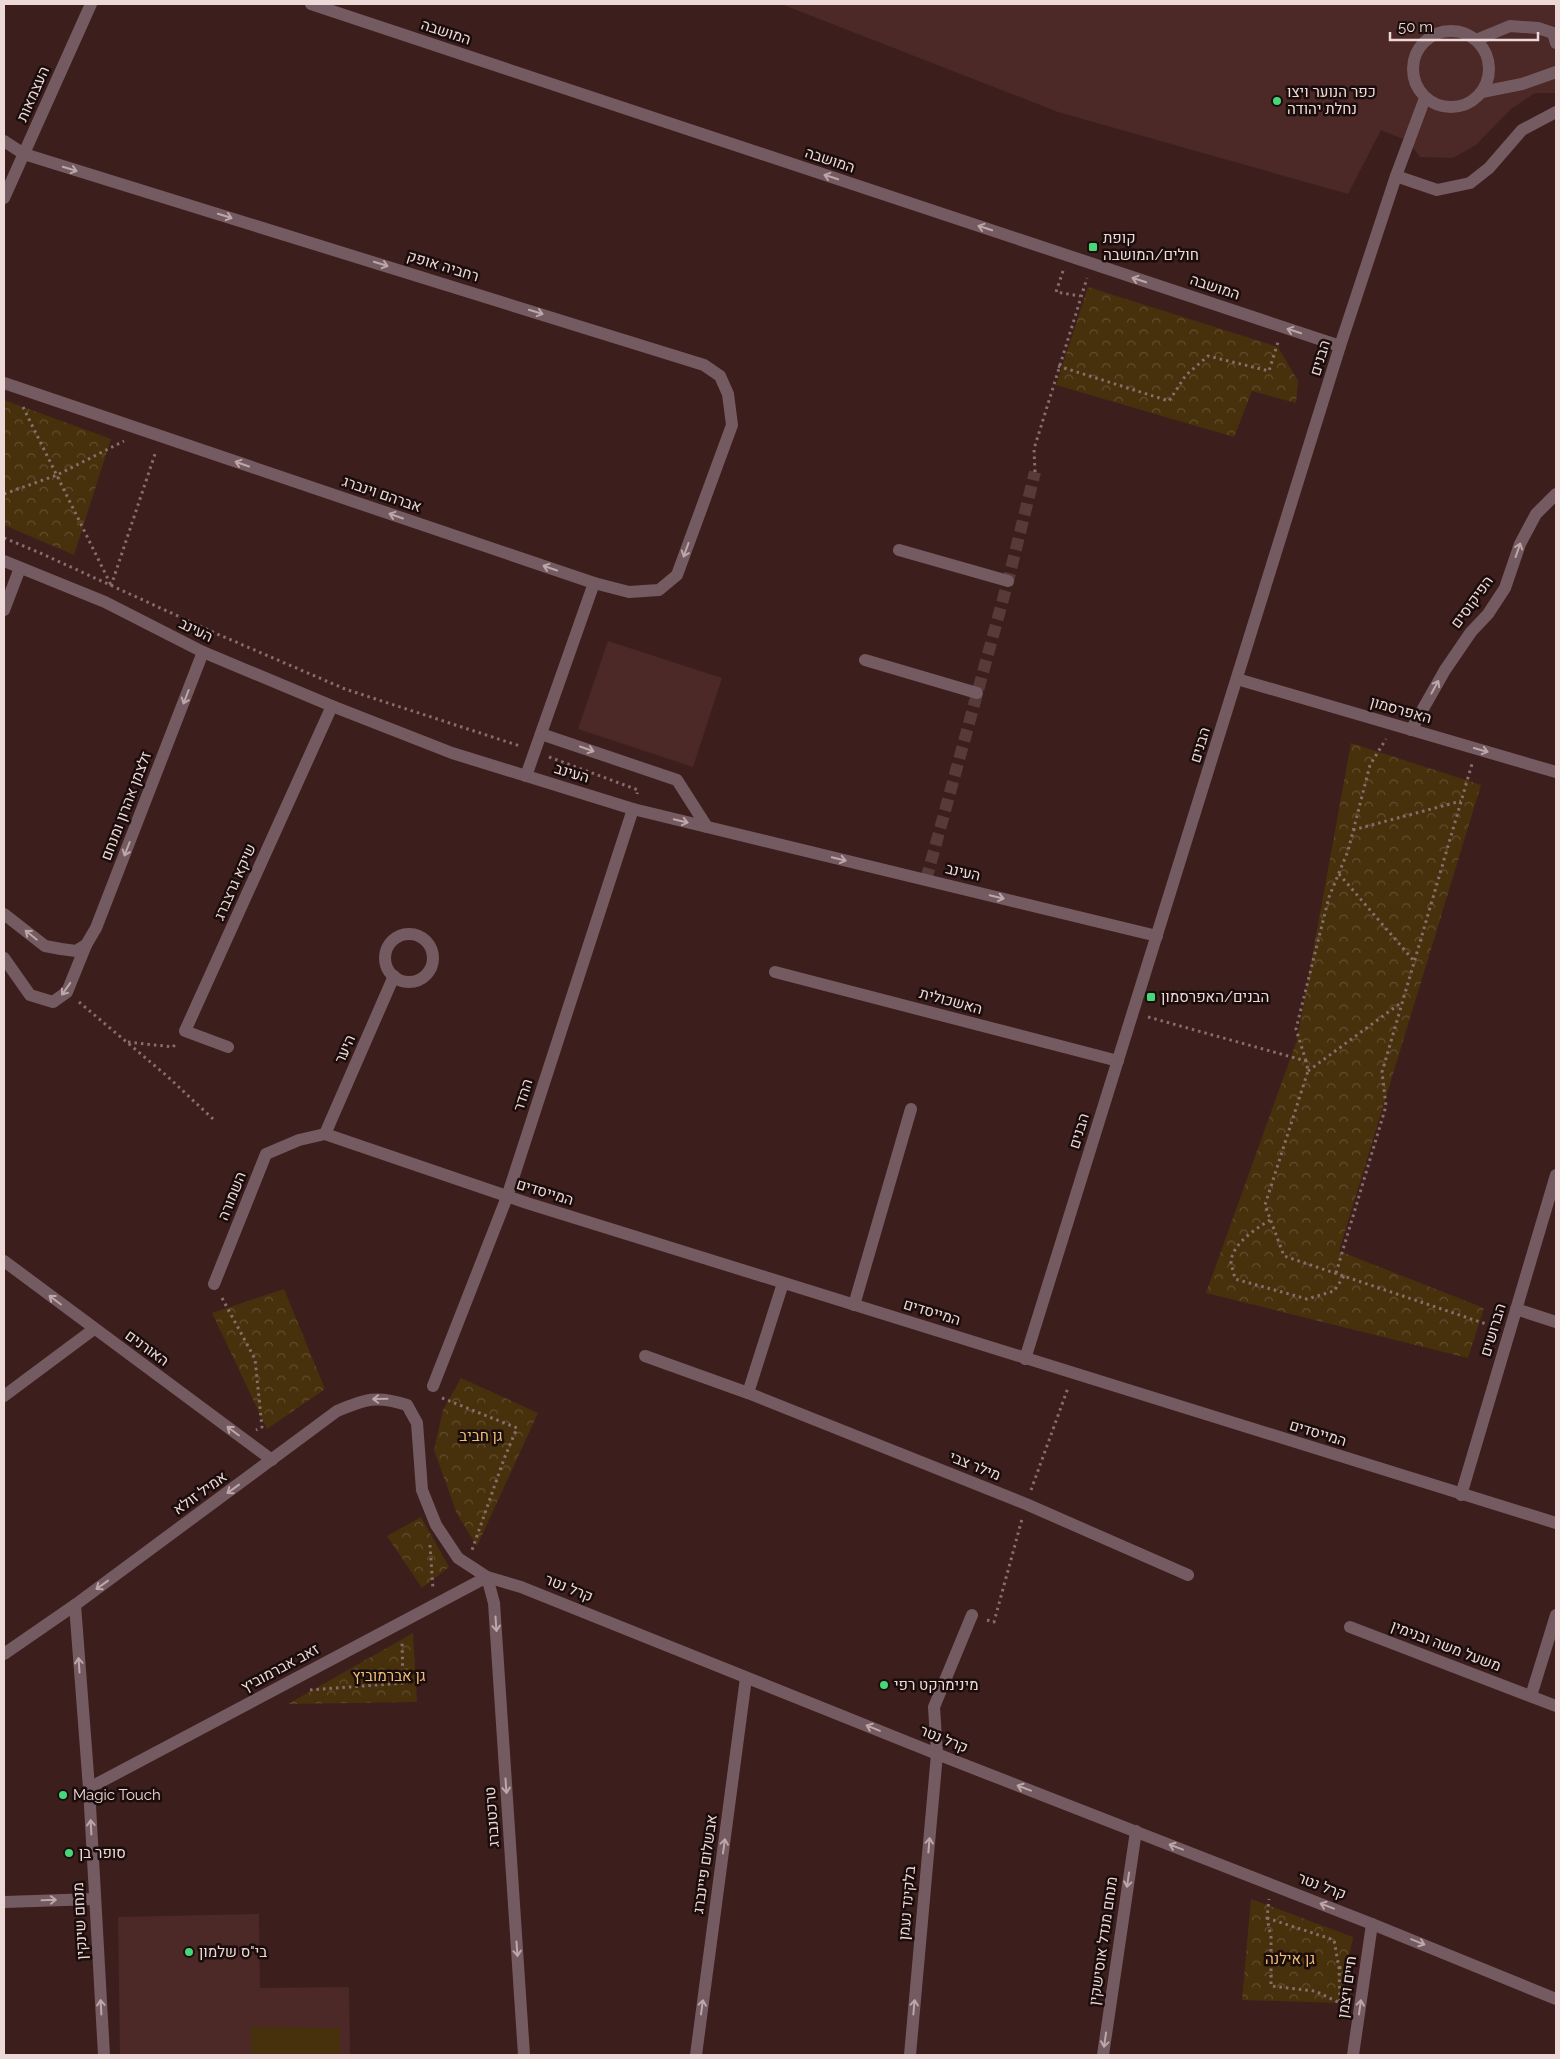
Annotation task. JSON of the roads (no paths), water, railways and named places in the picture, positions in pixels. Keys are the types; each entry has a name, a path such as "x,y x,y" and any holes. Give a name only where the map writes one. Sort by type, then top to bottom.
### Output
{"street":[{"name":"העצמאות","path":"4,198 91,4"},
{"name":"המושבה","path":"311,4 1340,346"},
{"path":"1476,40 1510,26 1538,28 1553,33 1556,43"},
{"path":"1447,30 1460,31 1472,36 1487,56 1490,68 1488,81 1482,92 1472,101 1454,107 1436,104 1425,98 1412,76 1412,63 1416,51 1424,40 1435,33 1447,30"},
{"path":"1482,92 1522,84 1556,72"},
{"name":"הבנים","path":"1025,1359 1340,346 1396,176 1425,98"},
{"path":"1396,176 1437,190 1470,183 1489,168 1522,130 1556,112"},
{"name":"רחביה אופק","path":"4,141 24,154 704,365 720,376 728,394 732,425 703,504"},
{"name":"אברהם וינברג","path":"8,385 594,583 629,592 659,590 677,575 703,504"},
{"name":"הפיקוסים","path":"1411,730 1445,670 1471,632 1488,614 1505,588 1520,544 1536,514 1556,494"},
{"path":"899,550 1008,581"},
{"name":"העינב","path":"4,561 105,602 203,652 332,706 452,753 633,809 1157,936"},
{"path":"4,610 20,568"},
{"path":"526,776 594,583"},
{"name":"זלצמן אהרון ומנחם","path":"4,958 30,995 54,1002 67,992 86,945 96,928 203,652"},
{"path":"865,660 977,693"},
{"name":"האפרסמון","path":"1237,679 1556,772"},
{"name":"שיקא גרצברג","path":"228,1046 185,1031 332,706"},
{"path":"541,734 677,780 707,827"},
{"name":"ההדר","path":"436,1392 507,1197 633,809"},
{"path":"4,914 44,946 76,951 86,945"},
{"name":"האשכולית","path":"775,972 1118,1061"},
{"name":"היער","path":"326,1134 394,976"},
{"path":"854,1305 911,1109"},
{"name":"המייסדים","path":"326,1134 507,1197 1556,1523"},
{"name":"השמורה","path":"214,1284 266,1154 299,1140 326,1134"},
{"name":"הברושים","path":"1462,1495 1556,1175"},
{"name":"האורנים","path":"4,1261 272,1460"},
{"path":"748,1393 783,1283"},
{"path":"1516,1309 1556,1322"},
{"path":"4,1396 94,1329"},
{"name":"מילר צבי","path":"645,1356 748,1393 1026,1504 1188,1575"},
{"name":"אמיל זולא","path":"4,1654 75,1605 337,1411 365,1399 388,1399 407,1405 417,1423"},
{"name":"קרל נטר","path":"417,1423 422,1490 436,1525 458,1558 487,1577 521,1586 746,1678 1372,1924 1556,1999"},
{"name":"זאב אברמוביץ","path":"89,1788 487,1577"},
{"name":"טרכטנברג","path":"487,1577 494,1603 524,2055"},
{"name":"מנחם שינקין","path":"75,1605 89,1788 104,2055"},
{"name":"בלקינד נעמן","path":"910,2055 937,1754 934,1707 972,1615"},
{"path":"1531,1696 1556,1615"},
{"name":"משעל משה ובנימין","path":"1350,1626 1556,1706"},
{"name":"אבשלום פיינברג","path":"696,2055 746,1678"},
{"name":"מנחם מנדל אוסישקין","path":"1103,2055 1136,1831"},
{"path":"4,1902 95,1899"},
{"name":"חיים ויצמן","path":"1353,2055 1372,1924"}],"tunnel":[{"path":"926,880 1008,581 1035,472"}],"place":[{"name":"כפר הנוער ויצו נחלת יהודה","path":"1277,101"},
{"name":"קופת חולים/המושבה","path":"1093,247"},
{"name":"הבנים/האפרסמון","path":"1151,997"},
{"name":"מינימרקט רפי","path":"884,1685"},
{"name":"Magic Touch","path":"63,1795"},
{"name":"סופר בן","path":"69,1853"},
{"name":"בי\"ס שלמון","path":"189,1952"}],"park label":[{"name":"גן חביב","path":"481,1436"},
{"name":"גן אברמוביץ","path":"389,1676"},
{"name":"גן אילנה","path":"1290,1959"}]}
